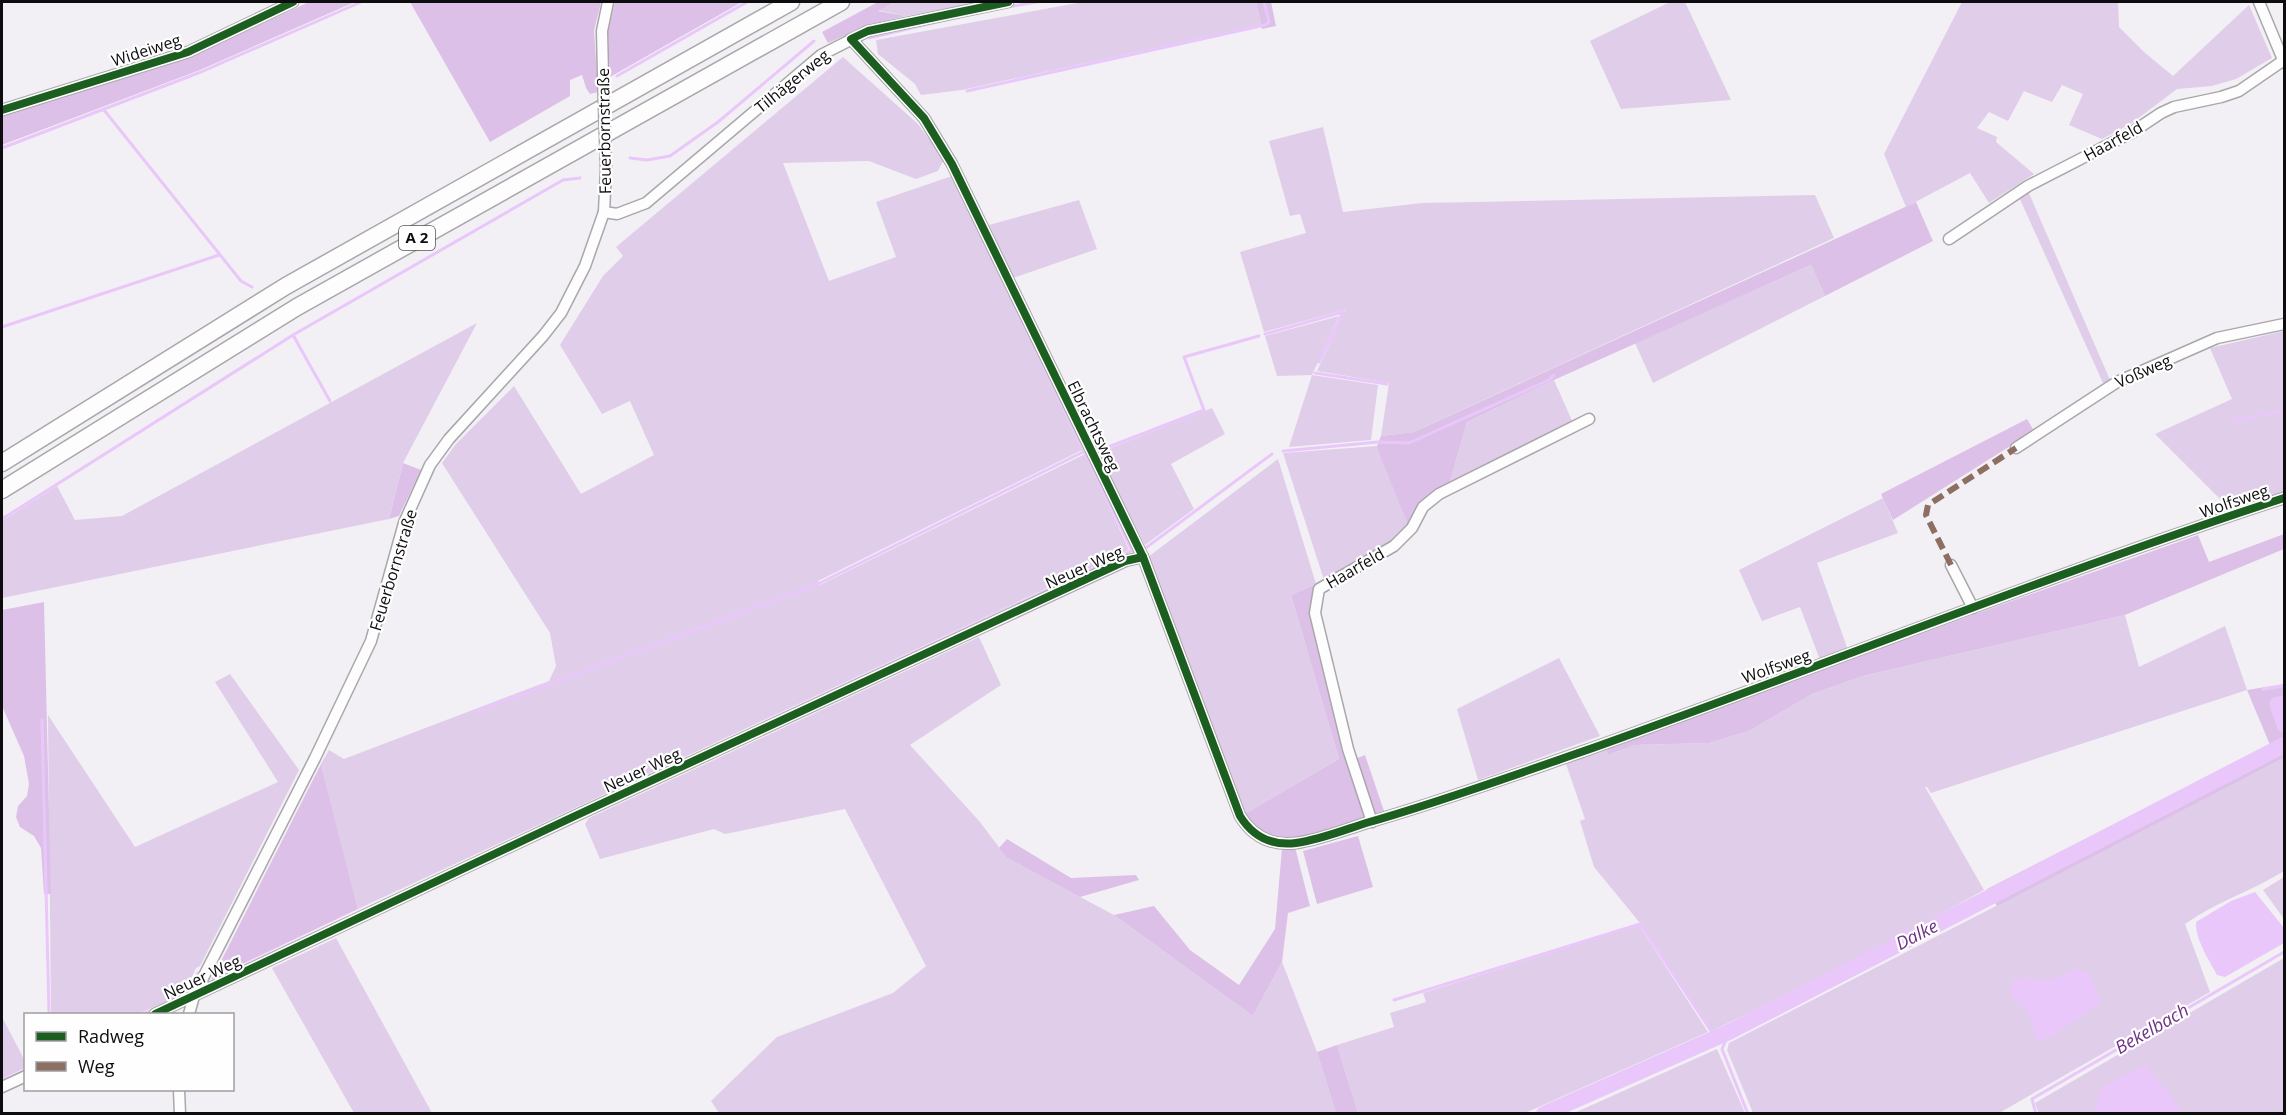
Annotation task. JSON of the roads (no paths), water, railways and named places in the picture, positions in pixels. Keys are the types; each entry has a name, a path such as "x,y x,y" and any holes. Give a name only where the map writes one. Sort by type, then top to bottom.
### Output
{"highway":[{"name":"A 2","path":"2,463 286,286 791,2"},
{"name":"A 2","path":"2,490 297,307 841,2"}],"street":[{"name":"Wideiweg","path":"2,110 188,52 293,2"},
{"name":"Feuerbornstraße","path":"189,1013 194,996 372,641 404,523 430,465 449,439 543,336 561,313 585,266 604,212 606,169 602,31 608,2"},
{"name":"Tilhägerweg","path":"604,212 617,214 646,203 820,55 868,31 1008,2"},
{"path":"2259,2 2284,61"},
{"name":"Elbrachtsweg","path":"851,39 924,118 952,164 1143,557 1240,816 1248,828 1273,843"},
{"name":"Haarfeld","path":"1949,238 2028,186 2131,133 2161,113 2174,107 2221,98 2239,91 2284,61"},
{"name":"Voßweg","path":"2016,448 2117,382 2217,338 2284,324"},
{"name":"Haarfeld","path":"1372,822 1348,749 1315,614 1319,590 1326,583 1394,546 1412,528 1423,507 1439,494 1589,419"},
{"name":"Wolfsweg","path":"1273,843 1297,843 1424,807 1653,726 1972,608 2284,498"},
{"name":"Neuer Weg","path":"157,1013 1125,561 1143,557"},
{"path":"1951,565 1972,608"},
{"path":"2,1087 24,1077"},
{"path":"179,1091 180,1113"}],"waterway":[{"path":"2,148 201,72 361,2"},
{"path":"617,76 747,2"},
{"path":"1007,7 1037,2"},
{"path":"967,91 1265,25 1269,22 1264,2"},
{"path":"869,38 959,17"},
{"path":"630,158 647,160 670,156 718,122 814,41"},
{"path":"104,110 241,281 252,287"},
{"path":"2,519 293,335 563,180 580,178"},
{"path":"2,327 219,255"},
{"path":"1011,298 1132,551"},
{"path":"1265,334 1343,312 1319,362"},
{"path":"293,335 330,401"},
{"path":"1098,451 1204,410 1184,357 1259,336"},
{"path":"1315,373 1387,384"},
{"path":"1283,451 1378,442 1409,443 1549,380 1554,375"},
{"path":"2235,420 2284,411"},
{"path":"475,712 818,584 1085,451"},
{"path":"1147,547 1272,454"},
{"path":"763,723 1133,550"},
{"path":"991,629 1127,566"},
{"path":"2263,689 2284,686"},
{"path":"42,720 49,1013"},
{"name":"Dalke","path":"1544,1114 1729,1032 2284,745"},
{"path":"213,978 218,978 398,894"},
{"path":"1394,1000 1640,924 1715,1037"},
{"name":"Bekelbach","path":"2036,1114 2032,1099 2284,952"},
{"path":"185,995 198,973 200,974"},
{"path":"145,1013 155,1009"},
{"name":"Bekelbach","path":"1729,1032 1722,1049 1748,1114"},
{"path":"2,1081 24,1071"}]}
